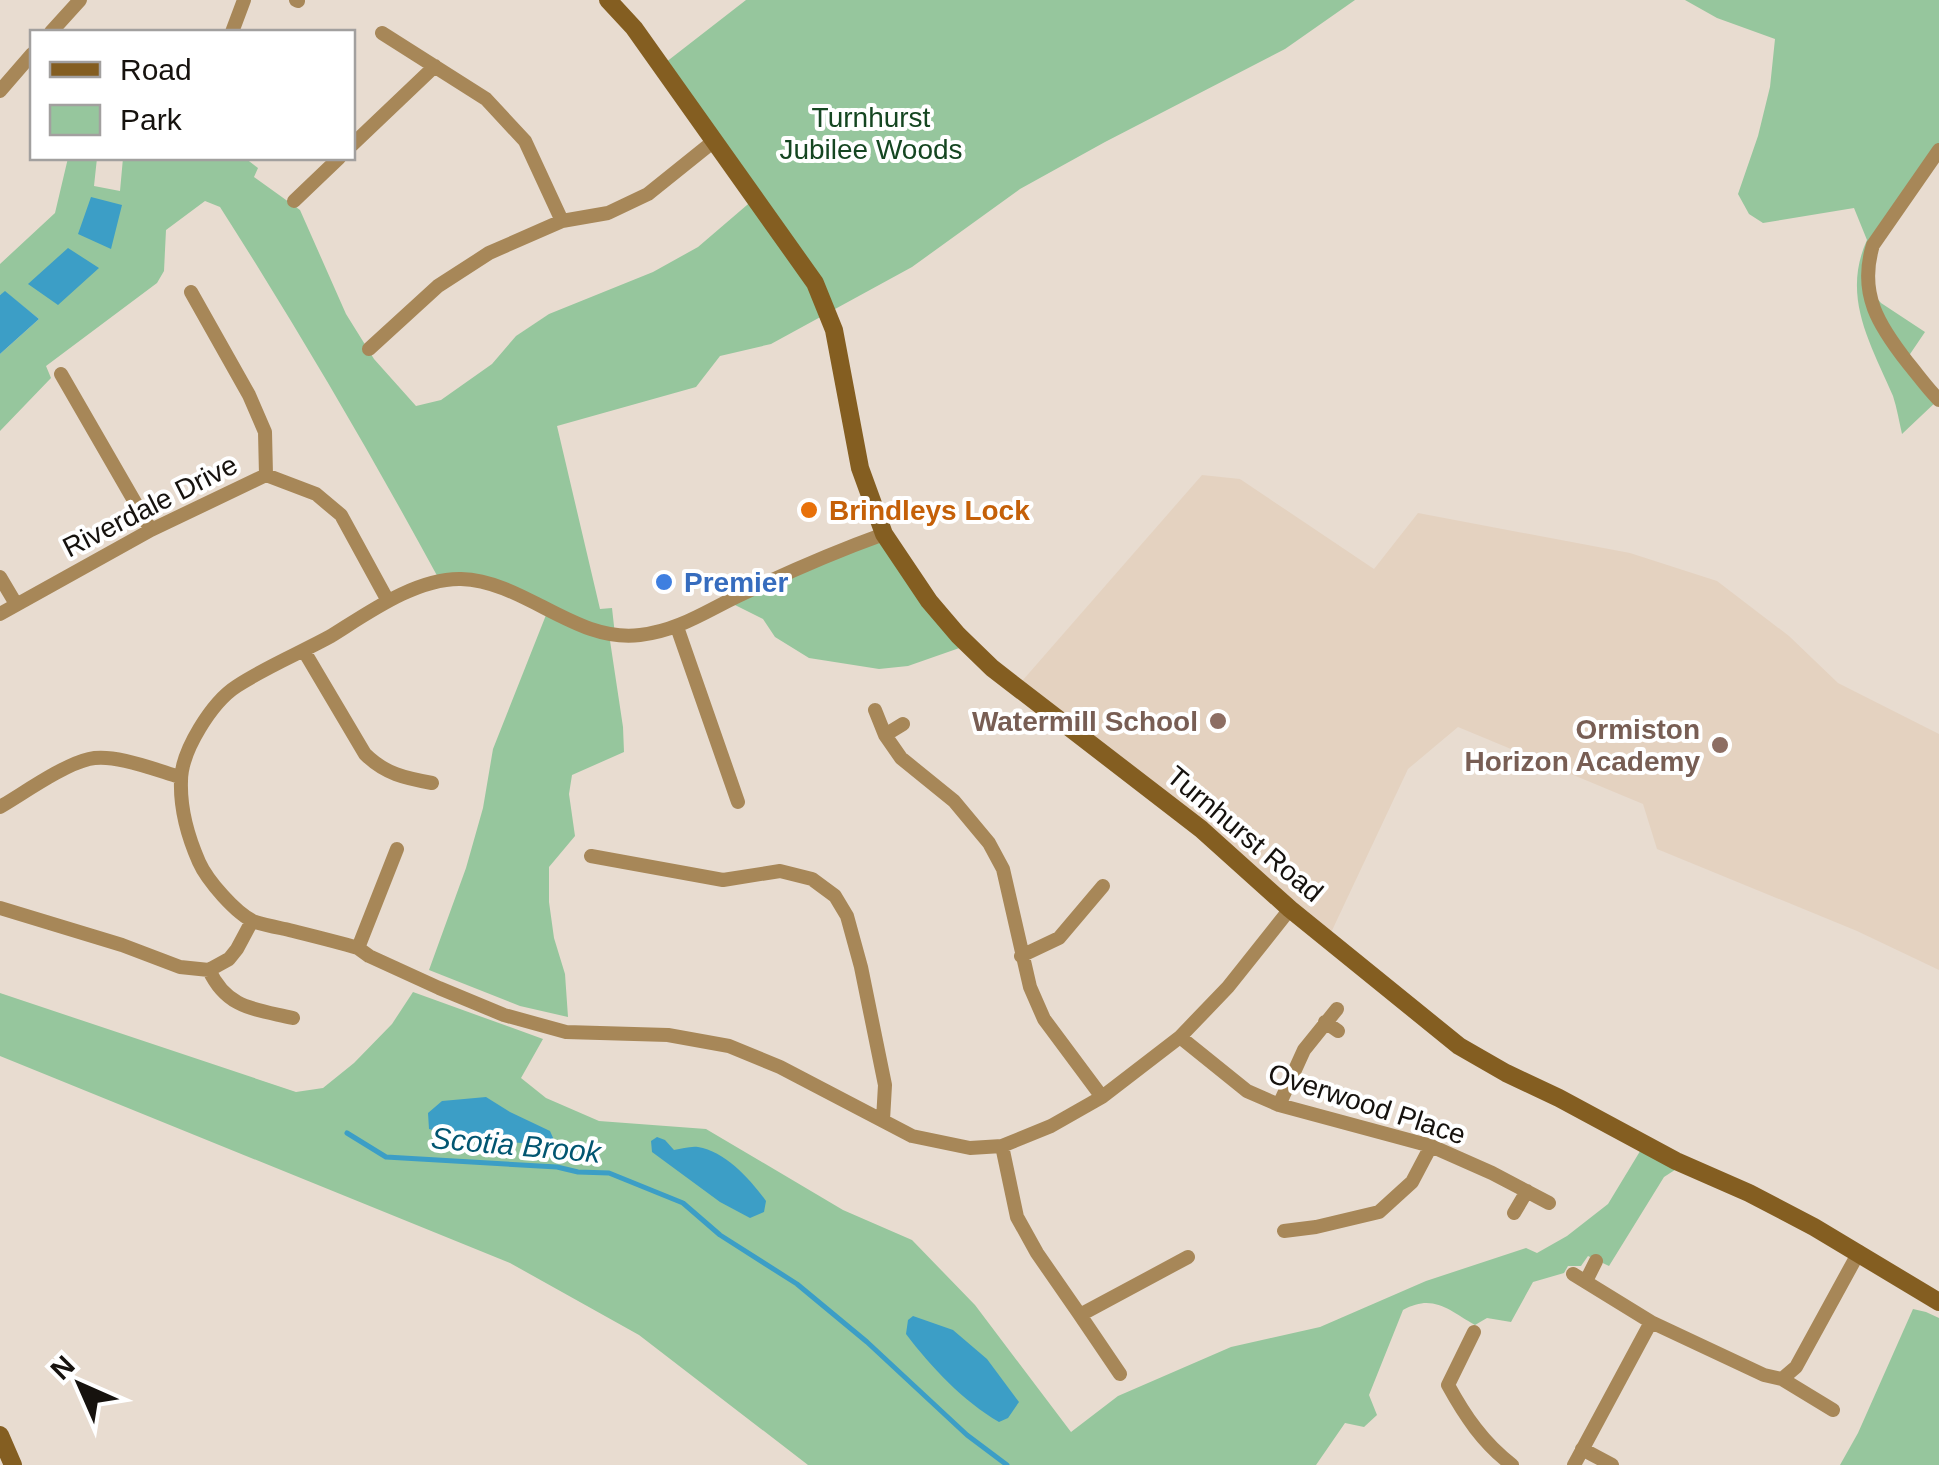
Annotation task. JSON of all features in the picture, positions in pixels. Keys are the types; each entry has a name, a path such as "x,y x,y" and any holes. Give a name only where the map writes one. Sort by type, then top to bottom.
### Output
{"street":[{"path":"53,30 80,0"},
{"path":"233,30 244,0"},
{"name":"Turnhurst Road","path":"608,0 634,28 815,283 834,330 860,468 884,534 958,635 992,668 1202,829 1290,909 1460,1046 1676,1161 1859,1252 1939,1302"},
{"path":"382,33 486,98 525,141 562,221"},
{"path":"0,91 6,74 30,56"},
{"path":"355,142 435,66"},
{"path":"369,349 438,286 489,252 562,221 608,213 648,194 714,142"},
{"path":"1939,150 1873,245 1868,288 1889,340 1939,400"},
{"path":"294,201 337,160"},
{"path":"191,292 250,395 265,432 266,475"},
{"path":"62,374 151,530"},
{"name":"Riverdale Drive","path":"0,614 151,530 266,475 316,494 341,515 388,601"},
{"path":"884,534 798,567 677,627 642,635 606,633 510,591 467,580 432,583 388,601 236,686 201,724 180,777 183,814 200,863 208,878 252,921 358,948 368,956 504,1015 566,1032 668,1035 729,1046 780,1067 912,1136 970,1148 1002,1146 1051,1126 1102,1096 1180,1037 1228,988 1290,909"},
{"path":"0,577 16,604"},
{"path":"677,627 738,802"},
{"path":"304,651 364,754 395,776 432,783"},
{"path":"874,710 901,758 954,801 989,843 1003,870 1030,987 1044,1019 1102,1096"},
{"path":"885,735 903,724"},
{"path":"0,807 91,758 114,759 180,777"},
{"path":"358,948 397,848"},
{"path":"591,856 722,880 780,871 812,879 835,896 847,916 862,966 885,1085 884,1120"},
{"path":"1022,956 1059,938 1103,886"},
{"path":"0,908 180,967 209,970 237,950 252,921"},
{"path":"209,970 216,987 227,997 241,1005 293,1018"},
{"path":"1279,1105 1304,1050 1332,1027 1337,1009"},
{"name":"Overwood Place","path":"1180,1037 1247,1091 1279,1105 1431,1146 1549,1203"},
{"path":"1002,1146 1017,1217 1037,1253 1120,1374"},
{"path":"1284,1231 1379,1212 1412,1182 1431,1146"},
{"path":"1514,1213 1527,1191"},
{"path":"1782,1379 1796,1367 1859,1252"},
{"path":"1080,1315 1188,1258"},
{"path":"1596,1261 1580,1278 1651,1322 1764,1375 1782,1379 1833,1410"},
{"path":"1574,1465 1651,1322"},
{"path":"1474,1332 1448,1384 1479,1434 1512,1465"},
{"path":"0,1435 13,1465"},
{"path":"1582,1449 1612,1465"}],"shaded area":[{"path":"1202,475 1240,479 1374,569 1418,513 1630,553 1717,581 1789,636 1838,683 1939,734 1939,970 1857,931 1657,849 1643,804 1458,727 1408,769 1328,939 1016,688"}],"green space":[{"name":"Turnhurst Jubilee Woods","path":"746,0 1355,0 1285,49 1020,189 912,267 771,344 720,356 696,387 557,426 600,609 612,608 615,635 609,634 624,752 572,775 569,794 575,836 549,867 549,902 565,974 568,1017 520,1006 429,970 466,868 483,808 493,749 548,610 510,591 440,581 333,392 220,207 205,201 166,230 164,271 157,283 46,366 51,378 0,431 0,354 39,319 5,292 0,295 0,264 55,213 68,160 97,160 94,186 120,191 123,160 248,160 258,168 254,177 300,210 346,314 374,359 416,406 441,400 492,364 516,336 549,314 653,272 698,247 754,199 661,66"},
{"path":"1685,0 1939,0 1939,150 1873,245 1868,288 1881,303 1925,332 1906,360 1939,399 1902,434 1893,396 1862,320 1857,281 1867,240 1854,208 1763,223 1749,214 1738,194 1770,87 1775,39 1717,18"},
{"path":"884,534 968,645 908,666 879,669 809,658 775,637 763,619 727,601"},
{"path":"413,992 543,1039 521,1078 546,1098 599,1121 706,1129 843,1210 912,1240 975,1305 1071,1432 1118,1396 1231,1347 1320,1327 1426,1281 1526,1248 1537,1253 1567,1236 1608,1204 1645,1143 1684,1164 1664,1177 1609,1266 1588,1256 1581,1266 1568,1266 1564,1273 1533,1282 1511,1322 1487,1318 1475,1325 1432,1303 1403,1310 1369,1395 1377,1415 1364,1427 1345,1423 1316,1465 808,1465 639,1335 510,1263 0,1056 0,993 296,1092 323,1088 392,1024"},
{"path":"1913,1309 1939,1318 1939,1465 1840,1465 1858,1433"}],"water":[{"path":"91,197 122,205 111,249 78,234"},
{"path":"68,248 99,268 58,305 28,284"},
{"path":"5,291 39,319 0,354 0,295"},
{"path":"486,1097 550,1131 554,1140 549,1145 466,1139 429,1129 428,1113 442,1101"},
{"path":"657,1137 674,1150 698,1147 727,1160 766,1201 764,1212 750,1218 720,1202 652,1152 651,1141"},
{"path":"913,1316 953,1330 987,1359 1019,1402 1008,1418 999,1422 986,1414 937,1371 906,1334 908,1320"}],"waterway":[{"name":"Scotia Brook","path":"347,1133 386,1157 609,1173 683,1203 720,1235 797,1284 867,1342 967,1435 1007,1465"}],"place":[{"name":"Brindleys Lock","path":"809,510"},
{"name":"Premier","path":"664,582"},
{"name":"Watermill School","path":"1218,721"},
{"name":"Ormiston Horizon Academy","path":"1720,745"}]}
